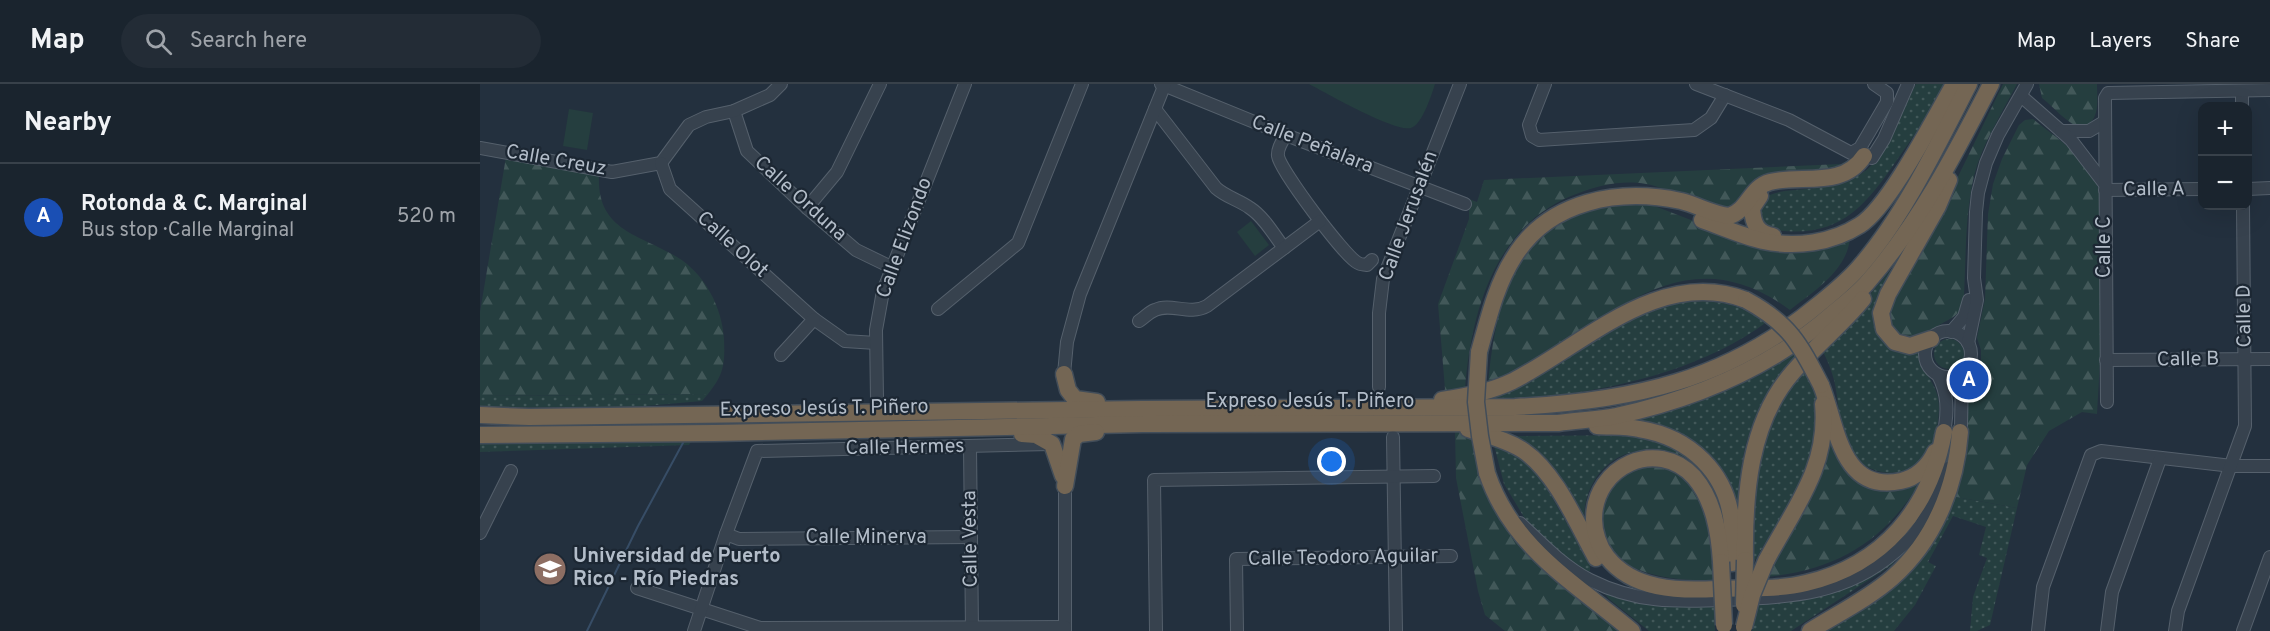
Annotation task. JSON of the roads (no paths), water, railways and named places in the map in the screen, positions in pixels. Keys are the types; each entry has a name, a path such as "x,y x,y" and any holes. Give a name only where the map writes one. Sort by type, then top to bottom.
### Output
{"highway":[{"path":"1640,196 1763,241 1804,244 1843,234 1862,224 1880,206 1954,84"},
{"name":"Expreso Jesús T. Piñero","path":"480,415 529,417 719,414 992,418 1515,407 1566,405 1605,400 1670,386 1701,375 1754,350 1798,321 1862,265 1890,226 1924,171 1969,84"},
{"name":"Expreso Jesús T. Piñero","path":"1142,416 1450,423 1558,423 1614,416 1658,406 1702,391 1780,355 1864,286 1903,238 1948,166 1991,84"},
{"path":"1931,339 1910,346 1895,342 1884,329 1881,313 1888,294 1938,206 1974,118"},
{"path":"1863,156 1851,177 1836,183 1767,192 1752,208 1754,225 1768,235 1792,239 1818,238 1839,231 1865,214 1902,172"},
{"path":"1632,631 1543,560 1508,518 1496,496 1488,473 1476,402 1479,352 1497,293 1514,257 1527,240 1544,224 1572,207 1605,197 1640,196 1682,201 1729,216 1739,212 1749,197 1762,185 1775,181 1834,177 1854,167 1863,156"},
{"path":"1733,628 1733,562 1750,469 1766,417 1792,373 1829,337 1878,282 1903,238"},
{"path":"1364,409 1442,400 1486,392 1512,381 1633,308 1665,296 1718,293 1746,300 1766,311 1794,335 1821,385 1846,458 1851,466 1872,479 1896,482 1917,475 1952,432"},
{"path":"1064,374 1068,390 1075,399 1106,402 1142,416"},
{"path":"992,418 1018,403 1051,401 1059,391 1064,374"},
{"path":"1733,628 1752,595 1766,561 1812,477 1821,454 1824,416 1821,385"},
{"path":"1065,486 1070,449 1075,436 1142,416"},
{"path":"992,418 1020,434 1036,435 1048,440 1052,444 1060,465 1065,486"},
{"name":"Expreso Jesús T. Piñero","path":"480,435 715,433 992,418"},
{"path":"1450,423 1505,442 1522,450 1539,463 1557,487 1598,560 1617,577 1632,586 1658,594 1718,600"},
{"path":"1558,423 1637,428 1685,444 1708,466 1717,479 1728,505 1732,524 1733,628"},
{"path":"1733,562 1719,542 1710,503 1693,476 1679,465 1652,458 1626,464 1613,472 1597,496 1594,527 1599,544 1615,565 1646,583 1671,590 1804,584 1857,564 1901,528 1922,499 1941,452 1952,432"},
{"path":"1810,631 1891,579 1928,537 1942,508 1954,473 1952,432"}],"street":[{"path":"661,163 689,125 706,117 734,111 770,95 780,84"},
{"path":"807,208 837,172 880,84"},
{"name":"Calle Elizondo","path":"877,399 878,310 891,267 965,84"},
{"path":"938,309 1018,243 1082,84"},
{"path":"1064,374 1067,342 1080,294 1163,84"},
{"name":"Calle Peñalara","path":"1163,84 1286,135 1465,204"},
{"name":"Calle Jerusalén","path":"1379,387 1379,313 1383,279 1460,84"},
{"path":"1545,84 1529,125 1532,136 1539,140 1694,130 1711,118 1725,95"},
{"path":"1696,84 1789,120 1863,156"},
{"path":"1863,156 1860,148 1887,102 1887,93 1874,84"},
{"path":"1863,156 1884,139 1908,84"},
{"path":"1968,343 1962,335 1951,332 1940,333 1931,339 1926,350 1930,368 1938,375 1948,378 1962,373 1968,366 1971,357 1968,343 1977,300 1974,278 1978,193 1986,163 1998,135 2027,84"},
{"path":"2242,102 2242,91 2270,90"},
{"name":"Calle C","path":"2107,402 2105,98 2108,93 2242,91"},
{"path":"2021,96 2071,140 2105,187"},
{"path":"1155,109 1216,188 1260,216 1284,248"},
{"name":"Calle Orduna","path":"734,111 747,151 807,208 856,250 891,267"},
{"path":"2061,131 2089,130 2104,122"},
{"path":"1286,135 1279,146 1278,156 1283,169 1320,221 1357,263 1367,265 1372,260"},
{"name":"Calle Creuz","path":"480,148 612,172 661,163"},
{"name":"Calle Olot","path":"661,163 670,189 814,319 845,341 876,343"},
{"name":"Calle A","path":"2105,187 2198,189"},
{"path":"2252,189 2270,188"},
{"name":"Calle D","path":"2175,631 2178,611 2245,426 2243,210"},
{"path":"1139,321 1155,309 1200,310 1320,221"},
{"path":"1951,332 1967,311 1974,278"},
{"path":"781,355 814,319"},
{"name":"Calle B","path":"2106,360 2270,358"},
{"path":"1496,496 1558,559 1590,580 1616,591 1669,602 1797,596 1819,591 1844,584 1882,563 1914,535 1939,491 1962,373"},
{"path":"1938,375 1945,391 1952,432"},
{"path":"1393,437 1396,631"},
{"name":"Calle Hermes","path":"726,534 757,451 1052,444"},
{"name":"Calle Vesta","path":"970,446 972,629"},
{"path":"2038,631 2043,587 2091,455 2101,451 2232,466 2270,466"},
{"path":"2107,631 2112,592 2160,459"},
{"path":"480,533 512,471"},
{"path":"1156,631 1154,480 1434,476"},
{"path":"637,588 760,630 1065,629 1065,486"},
{"path":"693,631 726,534"},
{"name":"Calle Minerva","path":"726,534 739,538 971,537"},
{"name":"Calle Teodoro Aguilar","path":"1237,631 1236,559 1451,556"},
{"path":"2243,631 2270,557"}],"waterway":[{"path":"587,631 638,526 684,441"}],"place":[{"name":"Rotonda & C. Marginal","path":"1969,380"},
{"name":"Universidad de Puerto Rico - Río Piedras","path":"550,569"}]}
